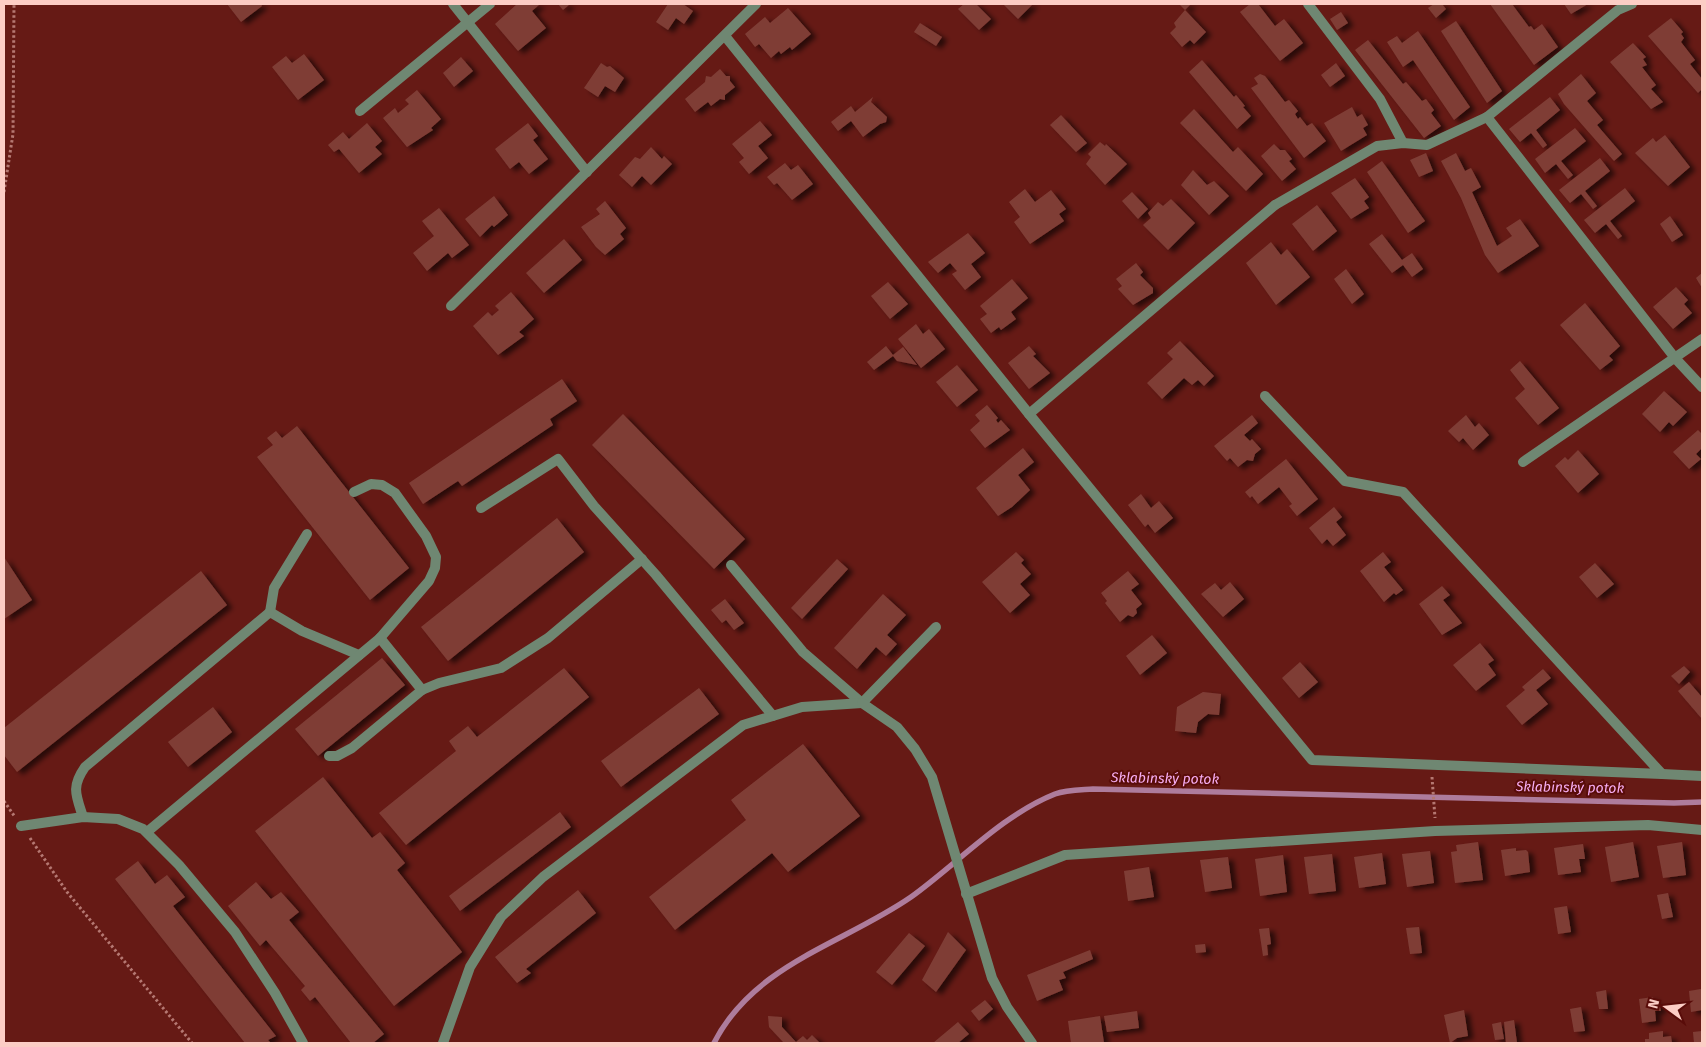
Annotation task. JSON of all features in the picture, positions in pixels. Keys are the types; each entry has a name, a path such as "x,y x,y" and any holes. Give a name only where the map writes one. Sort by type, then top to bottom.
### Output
{"street":[{"path":"453,4 588,172"},
{"path":"360,111 490,4"},
{"path":"451,306 756,4"},
{"path":"1308,4 1380,99 1403,143"},
{"path":"1029,414 1275,205 1377,146 1403,143 1427,145 1487,117 1618,10 1632,4"},
{"path":"725,36 1029,414 1312,760 1702,776"},
{"path":"1487,117 1675,358 1702,387"},
{"path":"1523,462 1702,340"},
{"path":"1265,396 1345,480 1403,492 1662,774"},
{"path":"481,508 558,459 594,506 642,559 773,716"},
{"path":"147,832 380,638 429,581 435,568 436,557 426,536 395,493 382,485 371,484 354,492"},
{"path":"83,817 75,792 78,777 85,767 270,612 274,588 307,534"},
{"path":"329,756 338,756 352,748 422,690 439,683 502,668 548,638 642,559"},
{"path":"731,565 802,652 862,703 897,727 915,749 932,777 954,844 965,889 992,978 1007,1007 1032,1043"},
{"path":"270,612 302,631 359,655"},
{"path":"443,1043 470,967 501,917 543,877 743,725 802,707 862,703 936,627"},
{"path":"380,638 422,690"},
{"path":"21,826 83,817 118,819 147,832 179,866 235,932 276,993 303,1043"},
{"path":"965,889 1065,856 1435,831 1648,824 1702,830"}],"path":[{"path":"4,192 13,134 14,4"},
{"path":"1431,765 1435,831"},
{"path":"21,826 67,892 192,1043"}],"building":[{"path":"227,4 261,4 262,6 241,22"},
{"path":"517,4 540,4 532,11 546,28 518,51 495,24"},
{"path":"558,4 570,4 563,10"},
{"path":"668,4 683,4 693,11 684,24 676,18 668,30 656,22"},
{"path":"964,4 976,4 991,19 979,30 958,9"},
{"path":"1003,4 1033,4 1018,19"},
{"path":"1179,4 1191,4 1185,10"},
{"path":"1250,4 1258,4 1275,26 1284,19 1303,43 1280,61 1240,12"},
{"path":"1434,4 1442,4 1446,9 1436,18 1428,8"},
{"path":"1490,4 1512,4 1529,27 1531,26 1534,30 1542,24 1558,47 1534,65"},
{"path":"1564,4 1588,4 1571,14"},
{"path":"788,8 811,34 792,50 790,47 781,54 779,51 771,58 759,44 755,47 745,34 765,17 770,23"},
{"path":"1185,10 1206,32 1194,44 1190,40 1182,47 1170,33 1176,27 1174,23"},
{"path":"1341,12 1348,23 1337,30 1330,19"},
{"path":"1671,18 1683,32 1681,34 1684,38 1681,42 1695,60 1690,64 1702,79 1702,89 1698,93 1648,36"},
{"path":"1456,21 1502,91 1487,103 1441,31"},
{"path":"920,23 942,37 936,46 914,32"},
{"path":"1418,31 1470,107 1454,120 1413,60 1403,67 1387,42 1397,36 1402,43"},
{"path":"1368,40 1403,84 1406,82 1422,101 1426,99 1434,110 1431,113 1441,126 1424,138 1355,50"},
{"path":"1633,43 1646,57 1643,59 1647,65 1642,67 1656,85 1651,89 1663,102 1651,109 1610,62"},
{"path":"304,54 324,80 298,100 272,67 286,56 292,63"},
{"path":"461,57 473,71 454,87 443,73"},
{"path":"1202,60 1234,97 1236,95 1251,116 1237,129 1189,72"},
{"path":"601,63 607,67 610,66 624,78 615,92 605,86 598,97 584,88"},
{"path":"1336,63 1345,76 1330,87 1321,75"},
{"path":"720,69 726,76 730,76 730,81 735,87 725,95 725,100 720,99 711,106 708,102 695,112 685,99 705,82 706,76 711,77"},
{"path":"1260,74 1265,76 1285,102 1289,100 1298,111 1295,114 1298,119 1300,117 1307,126 1312,123 1326,141 1304,158 1251,88 1258,84 1254,78"},
{"path":"1581,74 1596,93 1587,101 1603,120 1597,125 1622,154 1614,161 1564,104 1558,94"},
{"path":"417,90 441,119 431,128 433,130 407,147 383,118 395,108 398,113 409,104 405,100"},
{"path":"873,97 871,102 887,117 886,122 880,124 863,137 851,121 838,131 831,122 851,106 855,112"},
{"path":"1550,97 1560,110 1536,130 1547,145 1543,148 1531,133 1520,142 1509,129"},
{"path":"1352,107 1357,117 1362,114 1368,125 1363,128 1367,135 1341,151 1324,123"},
{"path":"1194,109 1233,152 1238,147 1263,174 1246,191 1180,123"},
{"path":"1061,115 1087,143 1076,152 1050,125"},
{"path":"760,121 772,135 758,146 768,158 749,174 739,162 744,158 732,144"},
{"path":"367,123 382,141 375,147 382,154 359,173 339,149 334,152 328,145 343,132 349,139"},
{"path":"528,123 538,136 533,140 548,159 529,174 519,162 510,169 495,149"},
{"path":"1575,128 1586,141 1561,161 1573,175 1568,179 1556,164 1545,173 1535,159"},
{"path":"1665,135 1690,167 1668,186 1635,153 1653,138 1656,142"},
{"path":"1100,142 1105,146 1106,144 1127,164 1105,185 1086,164 1091,157 1088,154"},
{"path":"1274,144 1280,150 1285,150 1292,159 1289,161 1296,169 1282,181 1261,156"},
{"path":"651,147 662,159 664,156 672,164 651,185 642,176 632,187 619,175 635,157 640,159"},
{"path":"1426,153 1433,171 1419,177 1410,160"},
{"path":"1456,153 1465,171 1471,168 1481,187 1472,192 1497,246 1512,236 1506,228 1520,219 1539,246 1498,273 1485,255 1461,198 1441,161"},
{"path":"1600,158 1610,171 1585,191 1597,206 1593,209 1581,194 1570,203 1559,190"},
{"path":"1382,161 1425,221 1408,233 1367,172"},
{"path":"785,163 791,170 798,165 813,184 792,200 777,183 774,185 767,177"},
{"path":"1193,170 1207,185 1214,181 1229,196 1209,215 1181,185"},
{"path":"1355,178 1369,197 1364,201 1369,208 1351,219 1331,193"},
{"path":"1625,188 1635,201 1610,221 1622,236 1618,239 1606,224 1595,233 1584,220"},
{"path":"1025,189 1035,202 1051,190 1066,209 1059,214 1064,221 1030,244 1014,222 1020,217 1009,202"},
{"path":"1132,192 1148,209 1138,219 1122,201"},
{"path":"494,196 508,215 494,227 492,225 480,237 465,219"},
{"path":"1171,199 1195,223 1168,250 1143,225 1151,218 1148,213 1158,202 1163,206"},
{"path":"605,201 626,228 620,234 624,239 605,255 596,247 581,227 600,214 596,209"},
{"path":"1317,205 1337,231 1313,251 1292,224"},
{"path":"439,208 469,245 452,258 448,253 427,271 413,253 434,236 422,221"},
{"path":"1670,216 1683,235 1672,242 1660,224"},
{"path":"968,233 985,253 971,264 981,277 965,290 952,274 957,271 950,263 938,273 928,262"},
{"path":"1382,234 1402,260 1412,253 1423,269 1412,277 1403,265 1392,273 1369,244"},
{"path":"564,239 582,260 544,293 526,273"},
{"path":"1271,242 1281,255 1287,249 1310,277 1276,305 1246,263"},
{"path":"1136,263 1143,272 1140,275 1153,288 1153,293 1133,305 1118,289 1122,286 1116,279"},
{"path":"1346,269 1364,294 1352,304 1334,279"},
{"path":"1702,273 1702,288 1696,278"},
{"path":"1012,279 1028,298 1011,312 1016,319 1001,330 999,327 991,333 980,319 987,314 980,306"},
{"path":"888,282 908,304 890,319 871,296"},
{"path":"1676,287 1688,300 1684,304 1692,313 1673,329 1653,307"},
{"path":"511,292 534,319 519,332 524,336 498,355 473,326 488,312 492,316 499,310 495,306"},
{"path":"1585,303 1620,346 1609,356 1613,360 1600,370 1560,325"},
{"path":"916,324 923,334 929,329 945,349 921,368 898,339"},
{"path":"1180,341 1214,376 1204,386 1198,380 1192,385 1184,378 1162,399 1147,383 1173,359 1167,353"},
{"path":"886,346 893,355 903,347 917,365 897,361 893,356 874,370 867,362"},
{"path":"1029,346 1036,354 1033,356 1050,373 1029,389 1008,363"},
{"path":"1520,361 1559,408 1538,425 1515,398 1525,389 1510,370"},
{"path":"957,365 978,390 957,407 936,382"},
{"path":"562,379 577,401 550,419 553,425 462,486 458,481 423,504 409,483"},
{"path":"1664,391 1687,412 1673,426 1669,422 1660,432 1642,414"},
{"path":"987,405 998,418 996,420 998,423 1001,420 1010,430 985,448 970,430 980,421 975,415"},
{"path":"623,414 745,539 714,569 592,445"},
{"path":"1252,415 1258,423 1244,435 1250,441 1252,439 1261,449 1255,454 1253,461 1247,460 1238,467 1230,458 1227,461 1214,446"},
{"path":"1466,415 1475,427 1479,423 1489,435 1473,450 1463,438 1459,442 1448,431"},
{"path":"297,426 409,568 370,600 257,457 273,445 267,438 276,431 282,438"},
{"path":"1698,430 1702,434 1702,448 1696,454 1701,459 1689,469 1673,452"},
{"path":"1023,448 1034,462 1018,475 1030,490 1012,507 998,516 976,488"},
{"path":"1578,450 1599,474 1578,493 1555,466 1565,457 1568,460"},
{"path":"1286,459 1318,499 1297,516 1289,506 1292,504 1279,487 1258,504 1252,496 1250,498 1245,492"},
{"path":"1141,494 1151,508 1159,501 1173,518 1155,533 1148,524 1145,527 1128,505"},
{"path":"1334,507 1342,517 1336,522 1346,535 1333,546 1327,539 1322,544 1309,528"},
{"path":"557,518 584,552 448,661 421,627"},
{"path":"1016,552 1024,560 1021,563 1031,574 1020,584 1030,595 1010,613 982,582"},
{"path":"1383,552 1391,562 1384,567 1403,590 1396,595 1394,593 1384,602 1360,571"},
{"path":"4,557 32,600 4,619"},
{"path":"837,559 848,569 802,619 791,608"},
{"path":"1595,563 1614,584 1597,598 1579,577"},
{"path":"201,571 227,605 17,772 4,755 4,728"},
{"path":"1128,571 1139,584 1131,590 1142,604 1136,609 1137,613 1133,617 1128,615 1120,622 1105,603 1107,601 1101,593"},
{"path":"1230,582 1244,599 1223,617 1201,594 1215,583 1221,590"},
{"path":"1442,586 1450,595 1443,600 1462,623 1442,635 1419,604"},
{"path":"883,594 906,615 887,635 897,644 886,656 876,647 857,669 834,648"},
{"path":"725,599 744,623 734,630 726,620 722,623 711,610"},
{"path":"1152,635 1167,653 1140,675 1126,656"},
{"path":"1480,643 1494,660 1488,664 1496,675 1476,691 1453,665"},
{"path":"382,658 405,685 318,756 295,729"},
{"path":"1300,662 1318,682 1299,698 1282,678"},
{"path":"1684,666 1690,672 1679,684 1671,676"},
{"path":"564,668 589,697 406,845 379,813 456,751 449,741 468,726 477,737"},
{"path":"1543,669 1551,678 1536,690 1548,704 1522,725 1506,706 1525,690 1522,687"},
{"path":"1689,682 1702,697 1702,719 1678,691"},
{"path":"699,688 719,714 621,787 601,761"},
{"path":"1203,692 1221,694 1219,715 1208,714 1198,722 1196,733 1175,731 1177,707"},
{"path":"213,707 232,732 188,767 168,742"},
{"path":"803,744 860,816 788,872 772,853 675,930 649,897 746,820 731,800"},
{"path":"323,777 372,838 380,832 405,863 397,870 462,952 394,1006 255,831"},
{"path":"560,812 571,827 460,911 449,896"},
{"path":"1478,842 1483,880 1455,883 1451,852 1457,851 1456,845"},
{"path":"1633,842 1639,877 1611,882 1605,847"},
{"path":"1682,842 1686,875 1663,878 1657,846"},
{"path":"1583,844 1585,859 1579,859 1581,872 1558,875 1554,848"},
{"path":"1516,848 1516,851 1526,850 1528,852 1530,872 1505,876 1501,850"},
{"path":"1430,851 1434,883 1407,887 1402,854"},
{"path":"1382,853 1386,884 1359,888 1354,857"},
{"path":"1332,854 1336,891 1309,894 1304,857"},
{"path":"1283,855 1287,892 1260,896 1255,859"},
{"path":"1228,857 1232,888 1205,892 1200,860"},
{"path":"138,861 155,884 167,875 185,897 173,906 276,1036 268,1040 271,1043 245,1043 115,879"},
{"path":"1149,867 1154,897 1128,901 1124,871"},
{"path":"256,882 271,899 281,892 299,912 289,920 384,1034 373,1043 351,1043 315,997 310,1001 301,990 305,986 266,940 260,946 228,906"},
{"path":"578,890 596,913 526,969 531,973 517,983 495,957"},
{"path":"1668,893 1673,917 1662,919 1657,895"},
{"path":"1567,906 1571,932 1558,934 1554,908"},
{"path":"1419,927 1422,953 1410,954 1406,928"},
{"path":"1269,928 1271,944 1267,945 1268,955 1263,956 1259,929"},
{"path":"948,932 966,950 936,992 922,980"},
{"path":"909,933 925,946 892,985 876,972"},
{"path":"1205,944 1206,952 1196,953 1195,945"},
{"path":"1090,950 1093,959 1063,972 1066,978 1059,980 1063,990 1037,1001 1027,975"},
{"path":"1701,989 1702,1010 1691,1012 1689,991"},
{"path":"1606,990 1608,1009 1599,1009 1596,992"},
{"path":"1653,997 1654,1004 1659,1003 1661,1011 1655,1011 1656,1021 1642,1023 1639,999"},
{"path":"985,1000 993,1009 979,1021 971,1011"},
{"path":"1581,1007 1585,1031 1574,1032 1570,1009"},
{"path":"1464,1010 1468,1036 1457,1038 1450,1043 1444,1015"},
{"path":"1137,1011 1139,1028 1107,1032 1104,1016"},
{"path":"768,1016 782,1017 782,1027 796,1042 803,1036 807,1040 812,1035 820,1043 784,1043 769,1027"},
{"path":"1100,1016 1104,1043 1071,1043 1068,1021"},
{"path":"1514,1020 1517,1043 1506,1043 1504,1022"},
{"path":"958,1022 969,1034 958,1043 933,1043"},
{"path":"1501,1022 1504,1039 1495,1040 1492,1024"},
{"path":"1663,1031 1663,1037 1671,1036 1672,1043 1645,1043 1645,1039 1649,1039 1649,1033"},
{"path":"1702,1031 1702,1043 1694,1043 1693,1032"}],"waterway":[{"name":"Sklabinský potok","path":"714,1043 731,1016 752,993 776,974 885,914 928,884 998,827 1035,803 1059,793 1093,789 1674,803 1702,802"}]}
